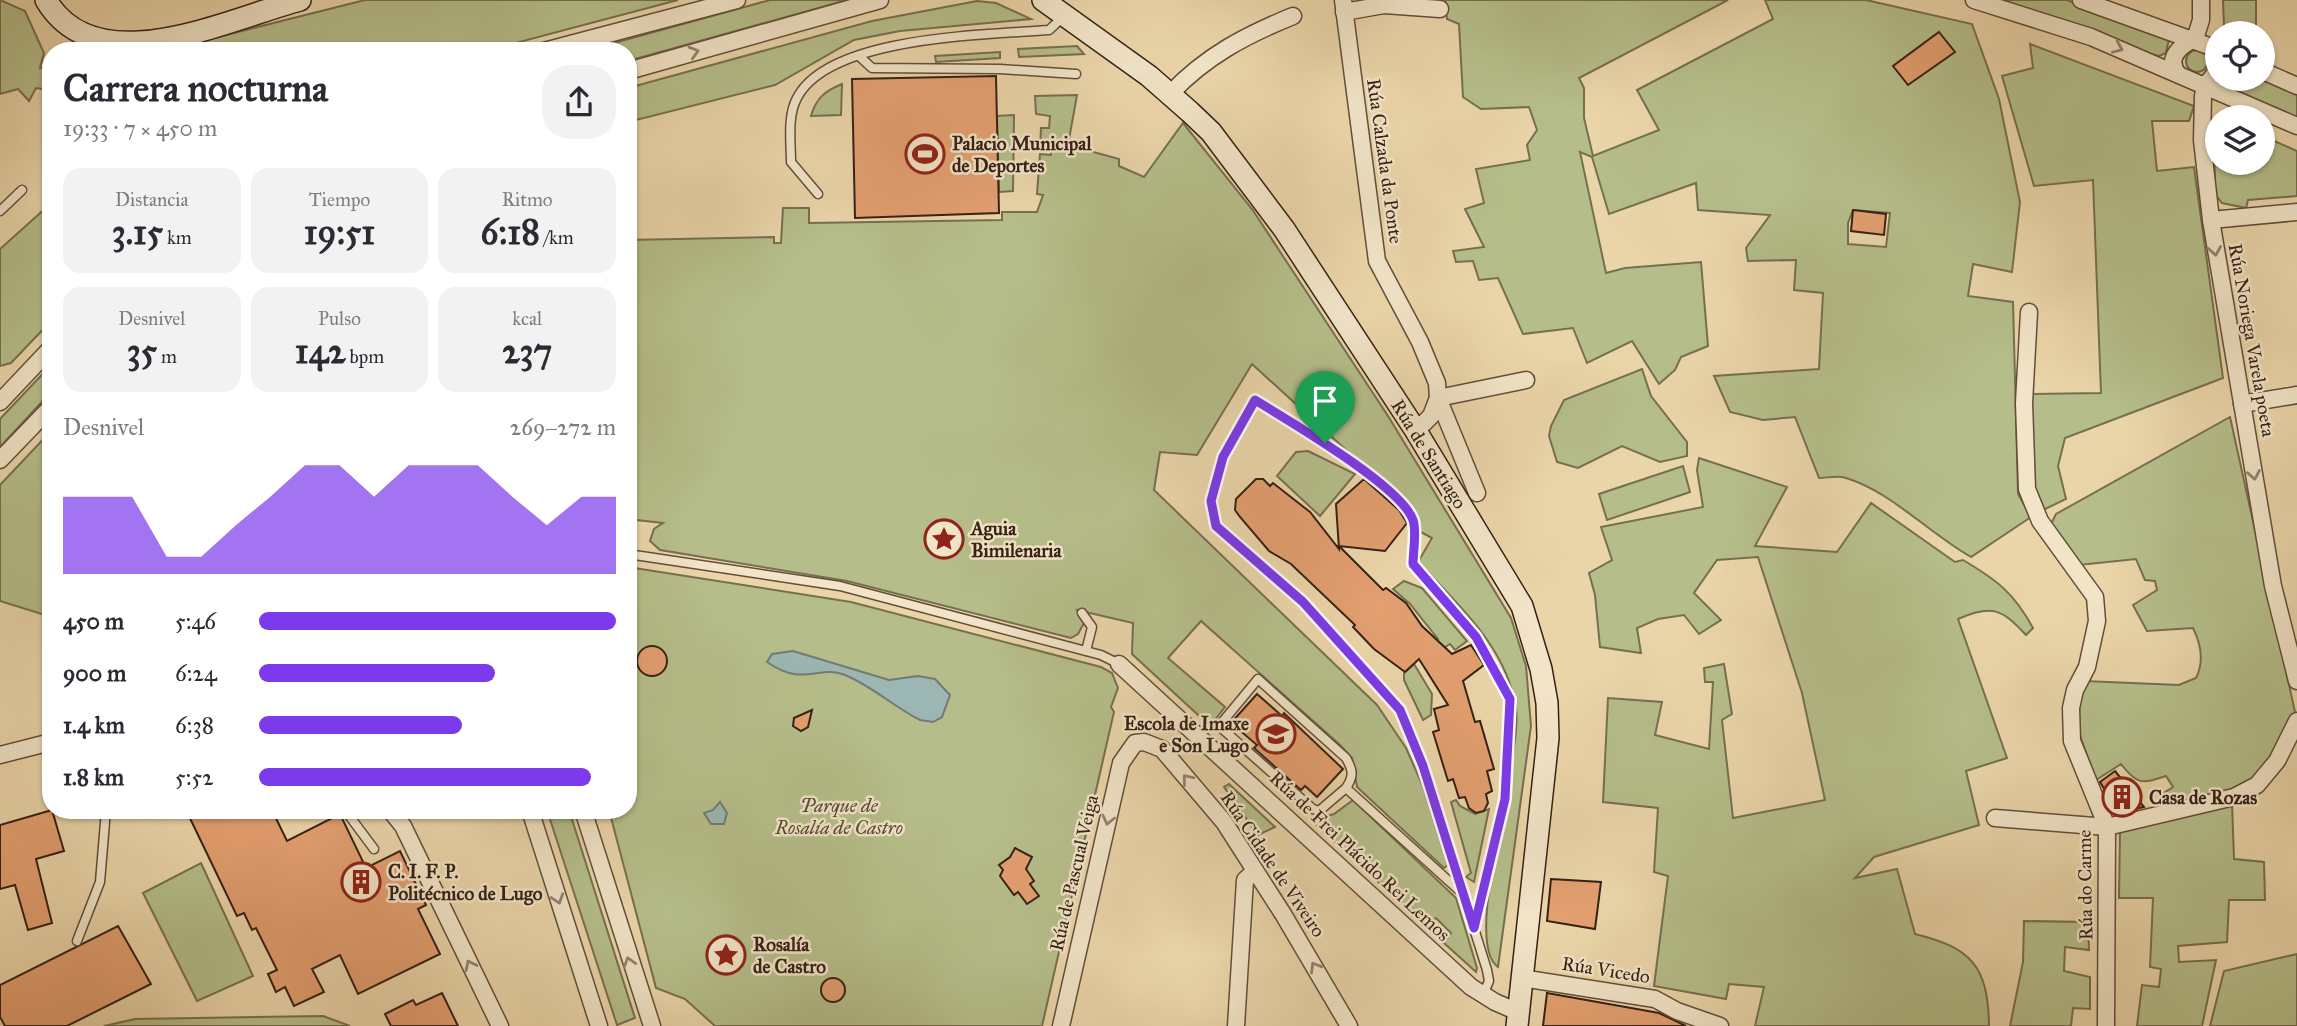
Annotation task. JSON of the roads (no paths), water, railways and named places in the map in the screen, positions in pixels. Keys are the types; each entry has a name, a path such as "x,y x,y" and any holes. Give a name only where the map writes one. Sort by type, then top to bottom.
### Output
{"street":[{"path":"46,0 62,20 102,42"},
{"path":"132,42 191,33 300,0"},
{"path":"578,42 737,0"},
{"path":"637,68 880,0"},
{"name":"Rúa de Santiago","path":"1043,0 1065,7 1171,93 1211,132 1261,195 1416,431 1517,596 1533,635 1541,669 1547,703 1548,738 1518,1019"},
{"path":"1974,0 2091,37 2205,86"},
{"path":"2081,0 2205,43"},
{"path":"2178,74 2173,68 2173,59 2179,47 2195,38 2201,20 2201,0"},
{"path":"1344,6 1384,5 1440,9"},
{"name":"Rúa Calzada da Ponte","path":"1344,6 1377,261 1420,342 1437,383 1438,398 1477,493"},
{"path":"1171,93 1209,58 1231,44 1293,16"},
{"path":"2275,76 2297,86"},
{"name":"Rúa Noriega Varela poeta","path":"2205,86 2202,140 2210,220 2273,586 2294,654 2297,681"},
{"path":"2216,91 2297,126"},
{"path":"2210,220 2297,212"},
{"name":"Rúa do Carme","path":"2029,313 2024,403 2027,489 2040,521 2095,597 2097,621 2087,667 2071,708 2072,741 2107,827 2106,1026"},
{"path":"1,397 42,357"},
{"path":"1416,431 1431,416 1438,398 1526,380"},
{"path":"2242,404 2297,395"},
{"path":"0,460 42,416"},
{"name":"Rúa de Frei Plácido Rei Lemos","path":"1119,664 1483,995 1518,1019"},
{"path":"1995,818 2107,827 2234,797 2257,785 2277,761 2297,721"},
{"name":"Rúa Cidade de Viveiro","path":"1144,741 1162,749 1224,822 1349,1026"},
{"name":"Rúa de Pascual Veiga","path":"1061,1026 1121,763 1135,743 1144,741"},
{"path":"0,755 42,745"},
{"path":"397,819 499,1026"},
{"path":"533,819 599,1026"},
{"path":"586,819 652,1026"},
{"path":"1236,1026 1240,923 1245,880 1255,871"},
{"name":"Rúa Vicedo","path":"1522,978 1655,999 1677,1011 1720,1026"}],"lane":[{"path":"818,194 791,162 792,112 797,98 820,74 837,62 924,41 1049,30 1065,7"},
{"path":"859,56 872,68 1000,69 1076,74"},
{"path":"0,211 22,190"},
{"path":"1474,928 1505,799 1510,699 1476,637 1413,564 1413,520 1388,489 1325,443 1255,400 1223,457 1211,501 1216,526 1303,602 1400,710 1423,766 1474,928 1489,981 1483,995"},
{"path":"637,555 840,586 1086,651 1119,664"},
{"path":"1082,613 1092,626 1086,651"},
{"path":"1258,679 1346,758 1353,769 1346,789 1319,811 1313,809 1219,726 1258,679"},
{"path":"1346,789 1463,894"},
{"path":"77,942 100,881 105,819"},
{"path":"352,819 374,849"}],"water":[{"path":"793,651 889,680 918,676 935,679 950,695 942,717 933,722 920,720 845,675 827,672 801,675 780,670 767,662 772,654"},
{"path":"720,802 727,813 724,824 711,824 704,813 713,810"}],"place":[{"name":"Palacio Municipal de Deportes","path":"925,154"},
{"name":"Aguia Bimilenaria","path":"944,539"},
{"name":"Escola de Imaxe e Son Lugo","path":"1276,734"},
{"name":"Casa de Rozas","path":"2122,797"},
{"name":"C. I. F. P. Politécnico de Lugo","path":"361,882"},
{"name":"Rosalía de Castro","path":"726,955"}],"park label":[{"name":"Parque de Rosalía de Castro","path":"839,816"}]}
